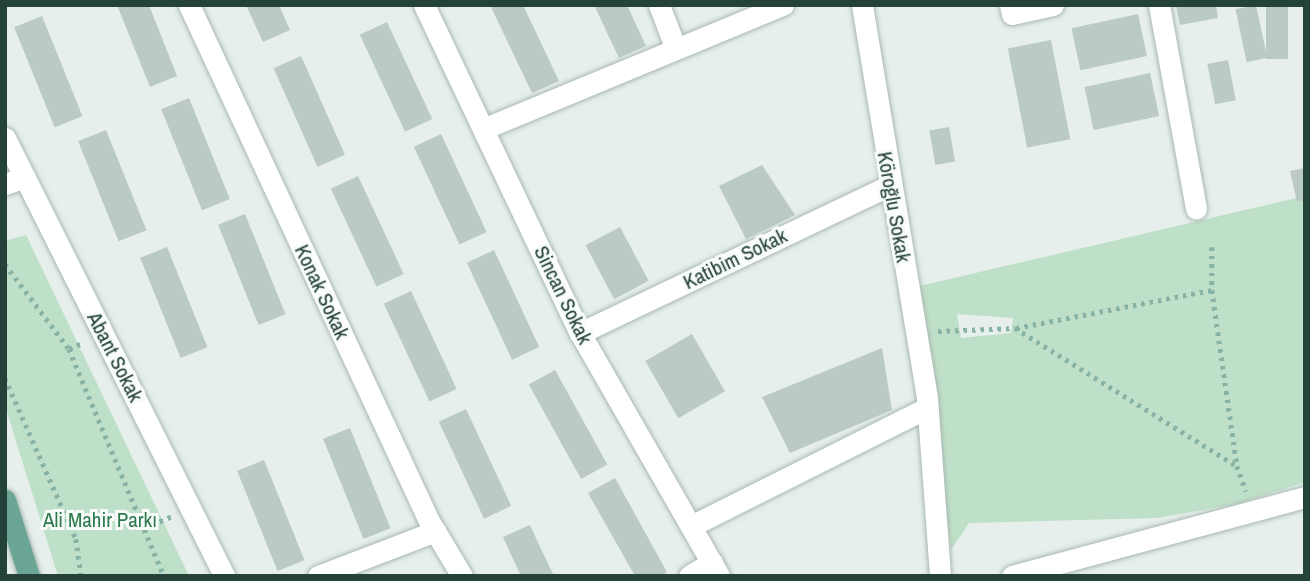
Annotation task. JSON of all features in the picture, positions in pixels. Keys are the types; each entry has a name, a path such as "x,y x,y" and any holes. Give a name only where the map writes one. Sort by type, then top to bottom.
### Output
{"main road":[{"path":"5,500 29,576"}],"street":[{"name":"Konak Sokak","path":"189,5 436,531 462,576"},
{"name":"Sincan Sokak","path":"424,5 580,333 716,569"},
{"path":"659,5 676,50"},
{"path":"483,130 783,5"},
{"name":"Köroğlu Sokak","path":"862,5 916,332 940,576"},
{"path":"1010,5 1012,13 1053,5"},
{"path":"1160,5 1196,209"},
{"name":"Abant Sokak","path":"5,138 15,181 224,576"},
{"name":"Katibim Sokak","path":"580,333 890,185"},
{"path":"691,526 925,408"},
{"path":"1012,576 1305,497"},
{"path":"318,576 436,531"},
{"path":"689,576 716,569"}],"path":[{"path":"1212,247 1212,290 1237,466 1254,512"},
{"path":"5,264 69,349 164,576"},
{"path":"916,332 1015,328 1212,290"},
{"path":"1015,328 1237,466"},
{"path":"5,378 76,539 81,576"}],"green space":[{"path":"1305,196 1305,482 1238,504 1157,518 969,523 951,550 920,286","holes":["957,314 1013,318 1011,333 961,338"]},
{"name":"Ali Mahir Parkı","path":"26,235 189,576 58,576 5,406 5,241"}],"building":[{"path":"117,5 149,5 177,76 150,87"},
{"path":"246,5 279,5 290,30 263,42"},
{"path":"490,5 523,5 559,81 532,93"},
{"path":"594,5 627,5 646,46 619,58"},
{"path":"1176,5 1216,5 1218,18 1180,25"},
{"path":"1256,5 1267,58 1247,62 1235,9"},
{"path":"1266,5 1288,5 1288,59 1266,59"},
{"path":"1138,14 1147,56 1080,70 1071,28"},
{"path":"42,16 82,116 55,127 14,27"},
{"path":"387,22 432,119 405,132 360,35"},
{"path":"1051,40 1070,139 1027,148 1008,48"},
{"path":"301,56 345,155 318,167 274,68"},
{"path":"1228,60 1236,100 1215,104 1207,64"},
{"path":"1150,73 1159,116 1094,130 1084,87"},
{"path":"189,98 230,199 202,210 161,109"},
{"path":"949,127 955,161 935,165 929,130"},
{"path":"106,130 146,230 119,241 78,141"},
{"path":"441,134 487,232 459,245 414,147"},
{"path":"762,165 795,215 746,239 719,186"},
{"path":"1305,168 1305,200 1297,202 1290,171"},
{"path":"358,176 404,274 376,287 331,189"},
{"path":"245,214 285,314 259,325 218,225"},
{"path":"620,227 649,281 614,299 586,245"},
{"path":"167,247 207,347 181,358 140,258"},
{"path":"494,250 539,347 512,360 467,263"},
{"path":"411,291 457,389 429,402 384,304"},
{"path":"692,334 725,391 678,418 645,361"},
{"path":"882,348 892,410 790,453 762,397"},
{"path":"555,370 607,464 581,479 529,385"},
{"path":"466,409 511,506 484,519 439,422"},
{"path":"350,428 390,528 364,539 323,439"},
{"path":"264,460 304,560 278,571 237,471"},
{"path":"615,478 667,572 661,576 635,576 588,493"},
{"path":"530,525 554,576 521,576 503,537"}]}
